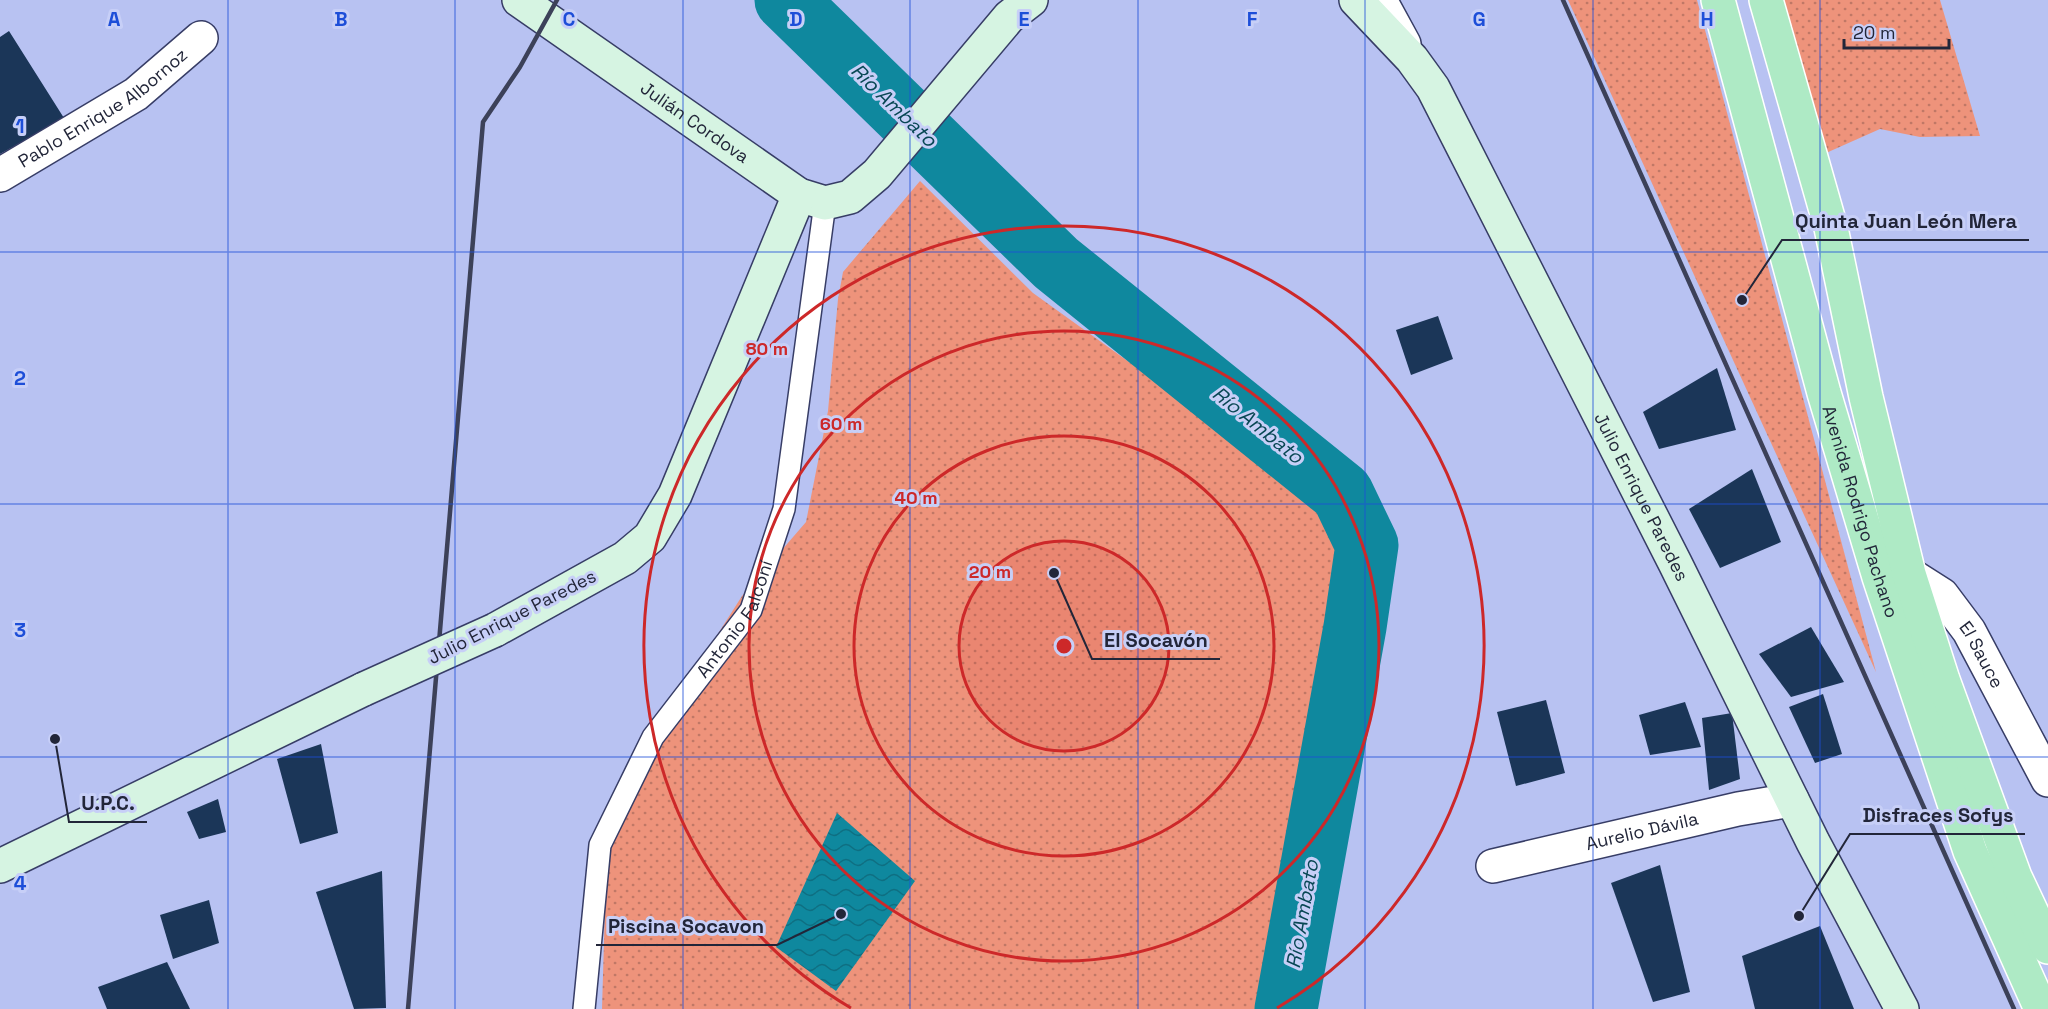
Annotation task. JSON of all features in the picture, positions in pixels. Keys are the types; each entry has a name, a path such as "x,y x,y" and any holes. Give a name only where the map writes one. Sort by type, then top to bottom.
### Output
{"main road":[{"name":"Julián Cordova","path":"519,0 812,199"},
{"name":"Julio Enrique Paredes","path":"1356,0 1412,59 1433,88 1792,800 1902,1009"},
{"name":"Avenida Rodrigo Pachano","path":"1718,0 1824,393 1894,576 1943,680 2016,877 2048,947"},
{"name":"Avenida Rodrigo Pachano","path":"1766,0 1831,228 1866,398 1894,576 1970,851 2041,1009"},
{"path":"812,199 850,197 877,174 1020,9"},
{"name":"Julio Enrique Paredes","path":"0,866 364,689 495,630 625,558 650,537 675,495 812,199"}],"street":[{"path":"1380,0 1412,59"},
{"name":"Pablo Enrique Albornoz","path":"0,175 136,94 201,38"},
{"name":"El Sauce","path":"1894,576 1942,595 1969,632 2048,780"},
{"name":"Aurelio Dávila","path":"1493,866 1738,809 1792,800"}],"lane":[{"name":"Antonio Falconí","path":"584,1009 600,845 653,736 751,610 784,509 812,199"}],"shaded area":[{"path":"1568,0 1697,0 1876,672"},
{"path":"1782,0 1940,0 1980,136 1920,137 1880,129 1826,153"},
{"path":"920,181 1033,293 1324,502 1347,550 1345,626 1275,1009 602,1009 607,840 653,736 742,596 806,522 828,411 838,299 843,272"}],"water":[{"path":"837,813 915,881 836,991 776,947"}],"building":[{"path":"9,31 69,126 26,148 22,142 0,154 0,37"},
{"path":"1438,316 1453,359 1411,375 1396,330"},
{"path":"1717,368 1736,430 1659,449 1643,412"},
{"path":"1752,469 1781,542 1720,568 1689,509"},
{"path":"1811,627 1844,682 1791,697 1759,654"},
{"path":"1823,694 1842,754 1815,763 1789,707"},
{"path":"1546,700 1565,773 1516,786 1497,712"},
{"path":"1685,702 1701,747 1650,755 1639,715"},
{"path":"1732,713 1740,779 1709,790 1702,718"},
{"path":"321,744 338,833 300,844 277,759"},
{"path":"218,799 226,832 199,839 187,812"},
{"path":"1660,865 1690,992 1653,1002 1611,883"},
{"path":"382,871 386,1008 354,1009 316,892"},
{"path":"209,900 219,943 173,959 160,915"},
{"path":"1820,926 1854,1009 1755,1009 1742,956"},
{"path":"167,962 190,1009 107,1009 98,987"}],"waterway":[{"name":"Río Ambato","path":"786,0 1056,263 1342,493 1367,545 1355,627 1286,1009"}],"railway":[{"path":"408,1009 483,122 520,67 557,0"},
{"path":"1563,0 2014,1009"}],"place":[{"name":"Quinta Juan León Mera","path":"1742,300"},
{"name":"El Socavón","path":"1054,573"},
{"name":"U.P.C.","path":"55,739"},
{"name":"Piscina Socavon","path":"841,914"},
{"name":"Disfraces Sofys","path":"1799,916"}]}
